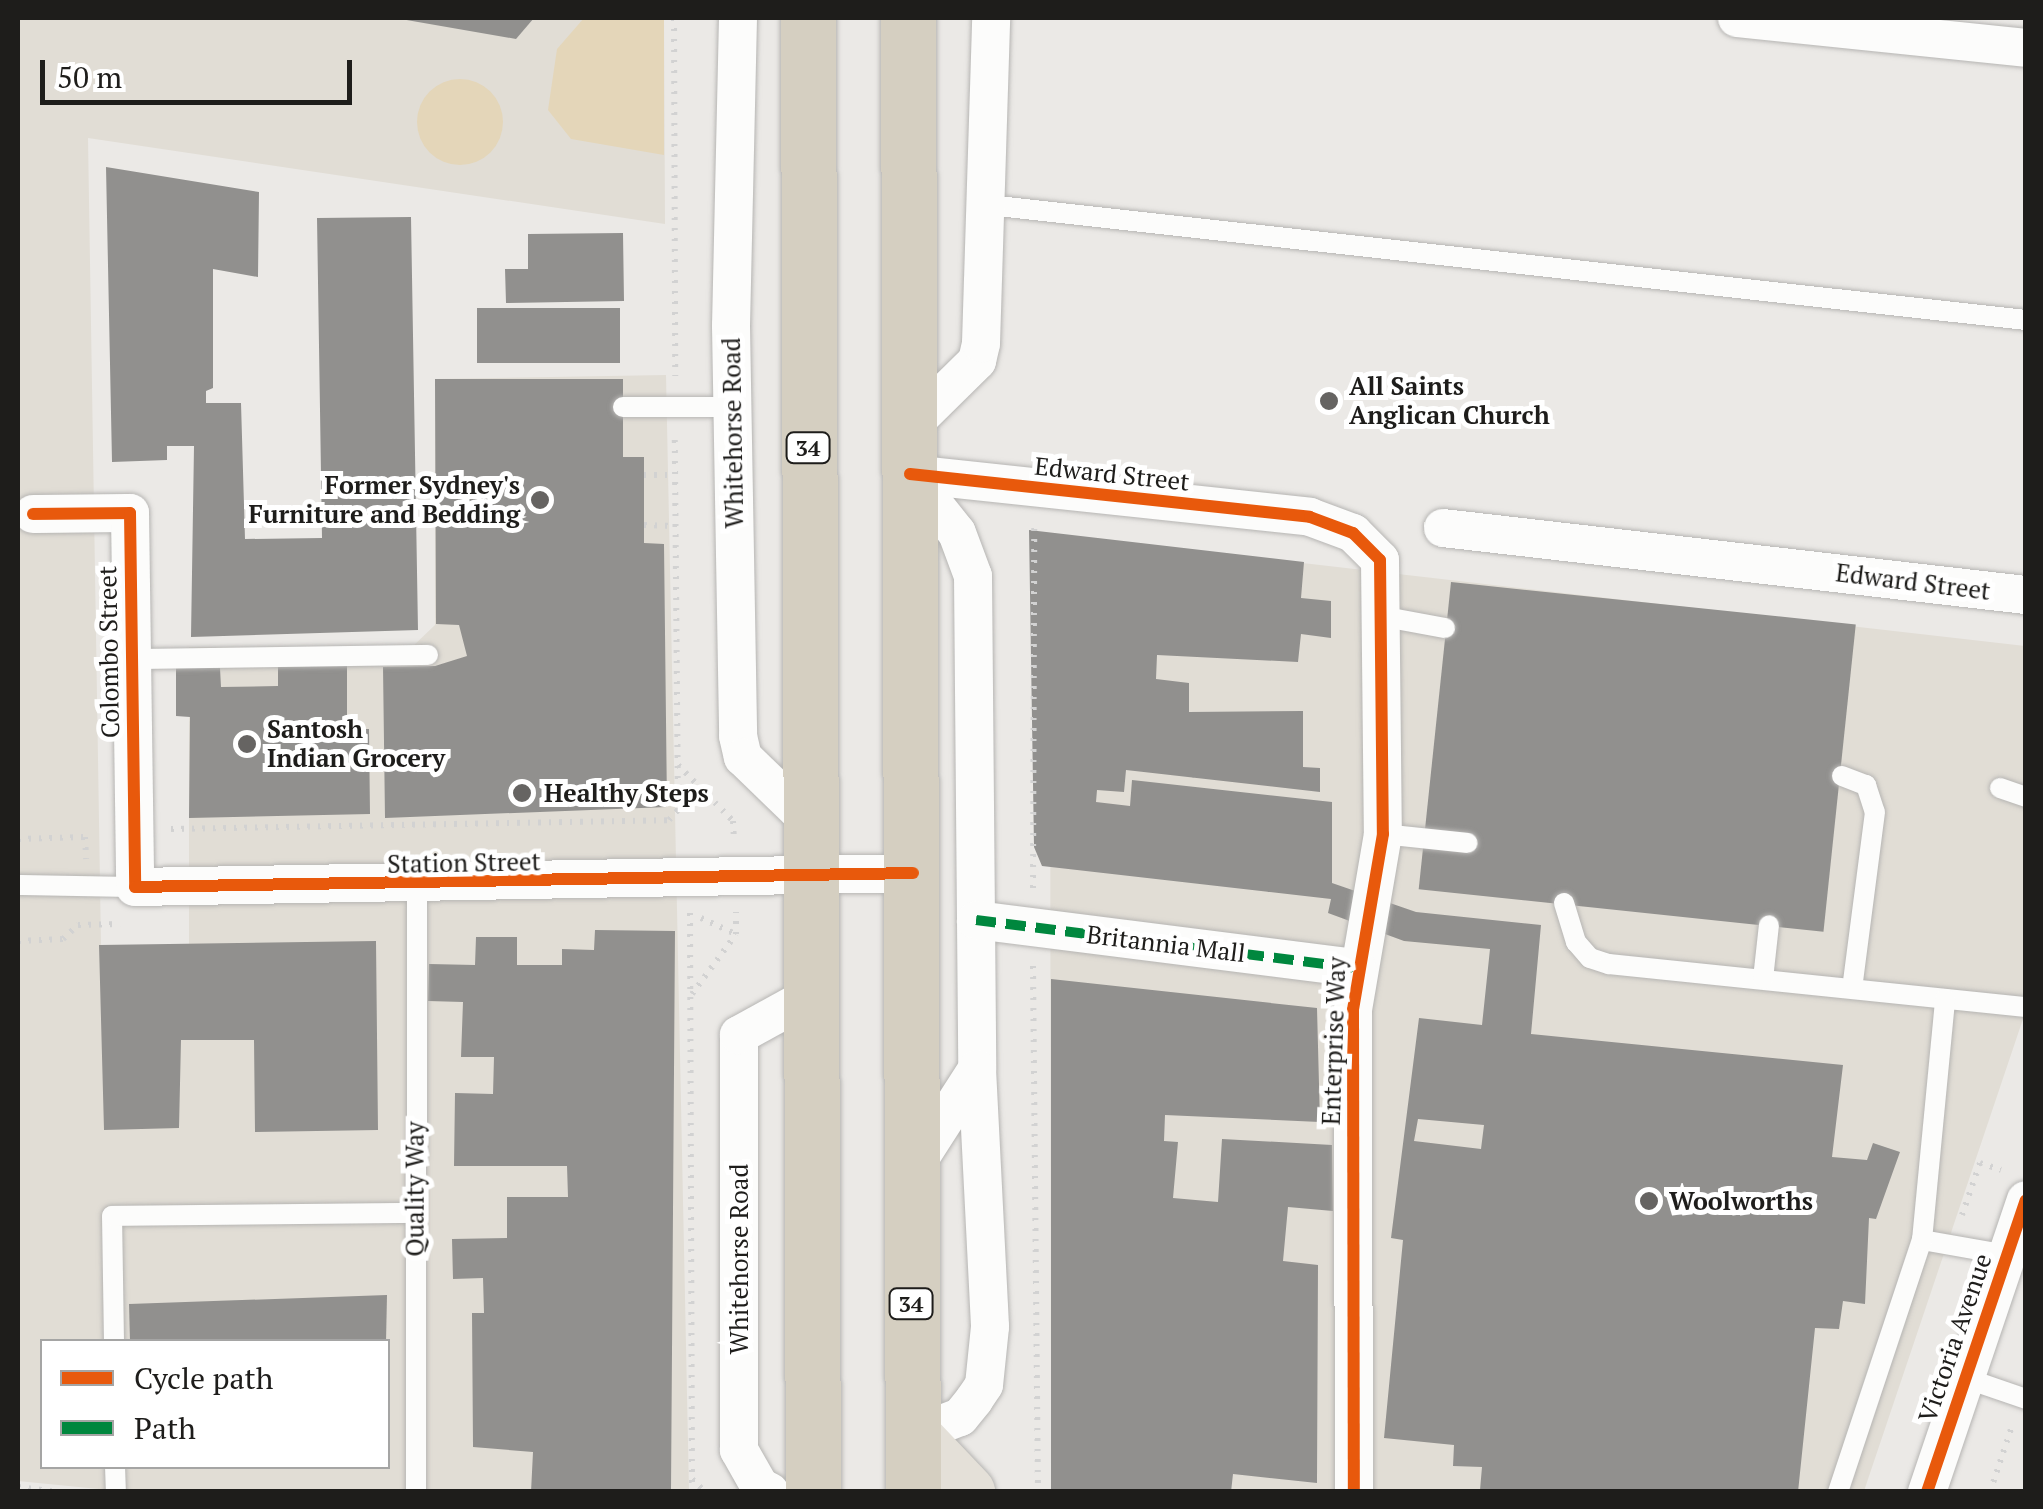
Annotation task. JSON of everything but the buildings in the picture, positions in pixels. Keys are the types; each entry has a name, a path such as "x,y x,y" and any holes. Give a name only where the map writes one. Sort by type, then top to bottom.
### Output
{"highway":[{"name":"34","path":"808,18 813,1492"},
{"name":"34","path":"908,18 914,1492"}],"main road":[{"path":"913,1435 966,1492"}],"street":[{"name":"Whitehorse Road","path":"738,18 732,407 738,736 743,757 808,820"},
{"path":"913,1435 960,1417 984,1385 990,1327 978,1069 973,576 957,533 911,450 977,361 989,205 991,18"},
{"path":"1737,18 2026,48"},
{"name":"Edward Street","path":"911,450 1310,517"},
{"name":"Colombo Street","path":"33,514 130,514 135,887"},
{"name":"Enterprise Way","path":"1310,517 1353,533 1380,560 1385,616 1383,834 1356,968 1354,1492"},
{"name":"Edward Street","path":"1443,528 2026,595"},
{"name":"Station Street","path":"135,887 417,886 913,873"},
{"name":"Britannia Mall","path":"976,920 1356,968"},
{"name":"Whitehorse Road","path":"770,1492 760,1487 739,1450 739,1035 810,996"},
{"path":"910,1173 978,1069"},
{"name":"Victoria Avenue","path":"1927,1492 2026,1200"}],"lane":[{"path":"989,205 2026,320"},
{"path":"623,407 732,407"},
{"path":"1385,616 1446,628"},
{"path":"132,659 428,655"},
{"path":"1842,776 1866,786 1875,812 1852,988"},
{"path":"2000,788 2026,797"},
{"path":"1383,834 1468,843"},
{"path":"18,885 135,887"},
{"name":"Quality Way","path":"416,1492 417,886"},
{"path":"1564,903 1570,932 1590,958 2026,1007"},
{"path":"1762,979 1769,924"},
{"path":"1838,1492 1922,1240 1944,998"},
{"path":"114,1339 112,1216 415,1213"},
{"path":"1922,1240 2007,1256"},
{"path":"1965,1378 2023,1398"}],"path":[{"path":"644,475 674,475"},
{"path":"1034,510 1038,1492"},
{"path":"644,525 673,526"},
{"path":"85,838 134,830 668,820"},
{"path":"690,913 692,1492"},
{"path":"692,994 736,934"},
{"path":"1990,1492 2023,1398"},
{"path":"692,1478 705,1492"},
{"path":"18,1487 58,1492"}],"shaded area":[{"path":"18,18 664,18 665,224 88,138 101,945 189,945 189,647 412,647 435,625 435,379 666,375 689,1491 129,1492 18,1481"},
{"path":"584,18 664,18 664,155 571,139 548,110 557,49"},
{"path":"460,79 484,86 496,98 503,122 496,146 484,158 460,165 436,158 424,146 417,122 424,98 436,86"},
{"path":"1050,534 2025,646 2025,1013 1864,1491 1051,1491"}],"marked path":[{"path":"976,920 1357,968"}],"cycle path":[{"path":"910,474 1310,517 1353,533 1380,560 1383,834 1353,1010 1354,1492"},
{"path":"33,514 130,513 135,887 913,873"},
{"path":"1927,1492 2026,1200"}],"place":[{"name":"All Saints Anglican Church","path":"1329,401"},
{"name":"Former Sydney's Furniture and Bedding","path":"540,500"},
{"name":"Santosh Indian Grocery","path":"247,744"},
{"name":"Healthy Steps","path":"522,793"},
{"name":"Woolworths","path":"1649,1201"}]}
